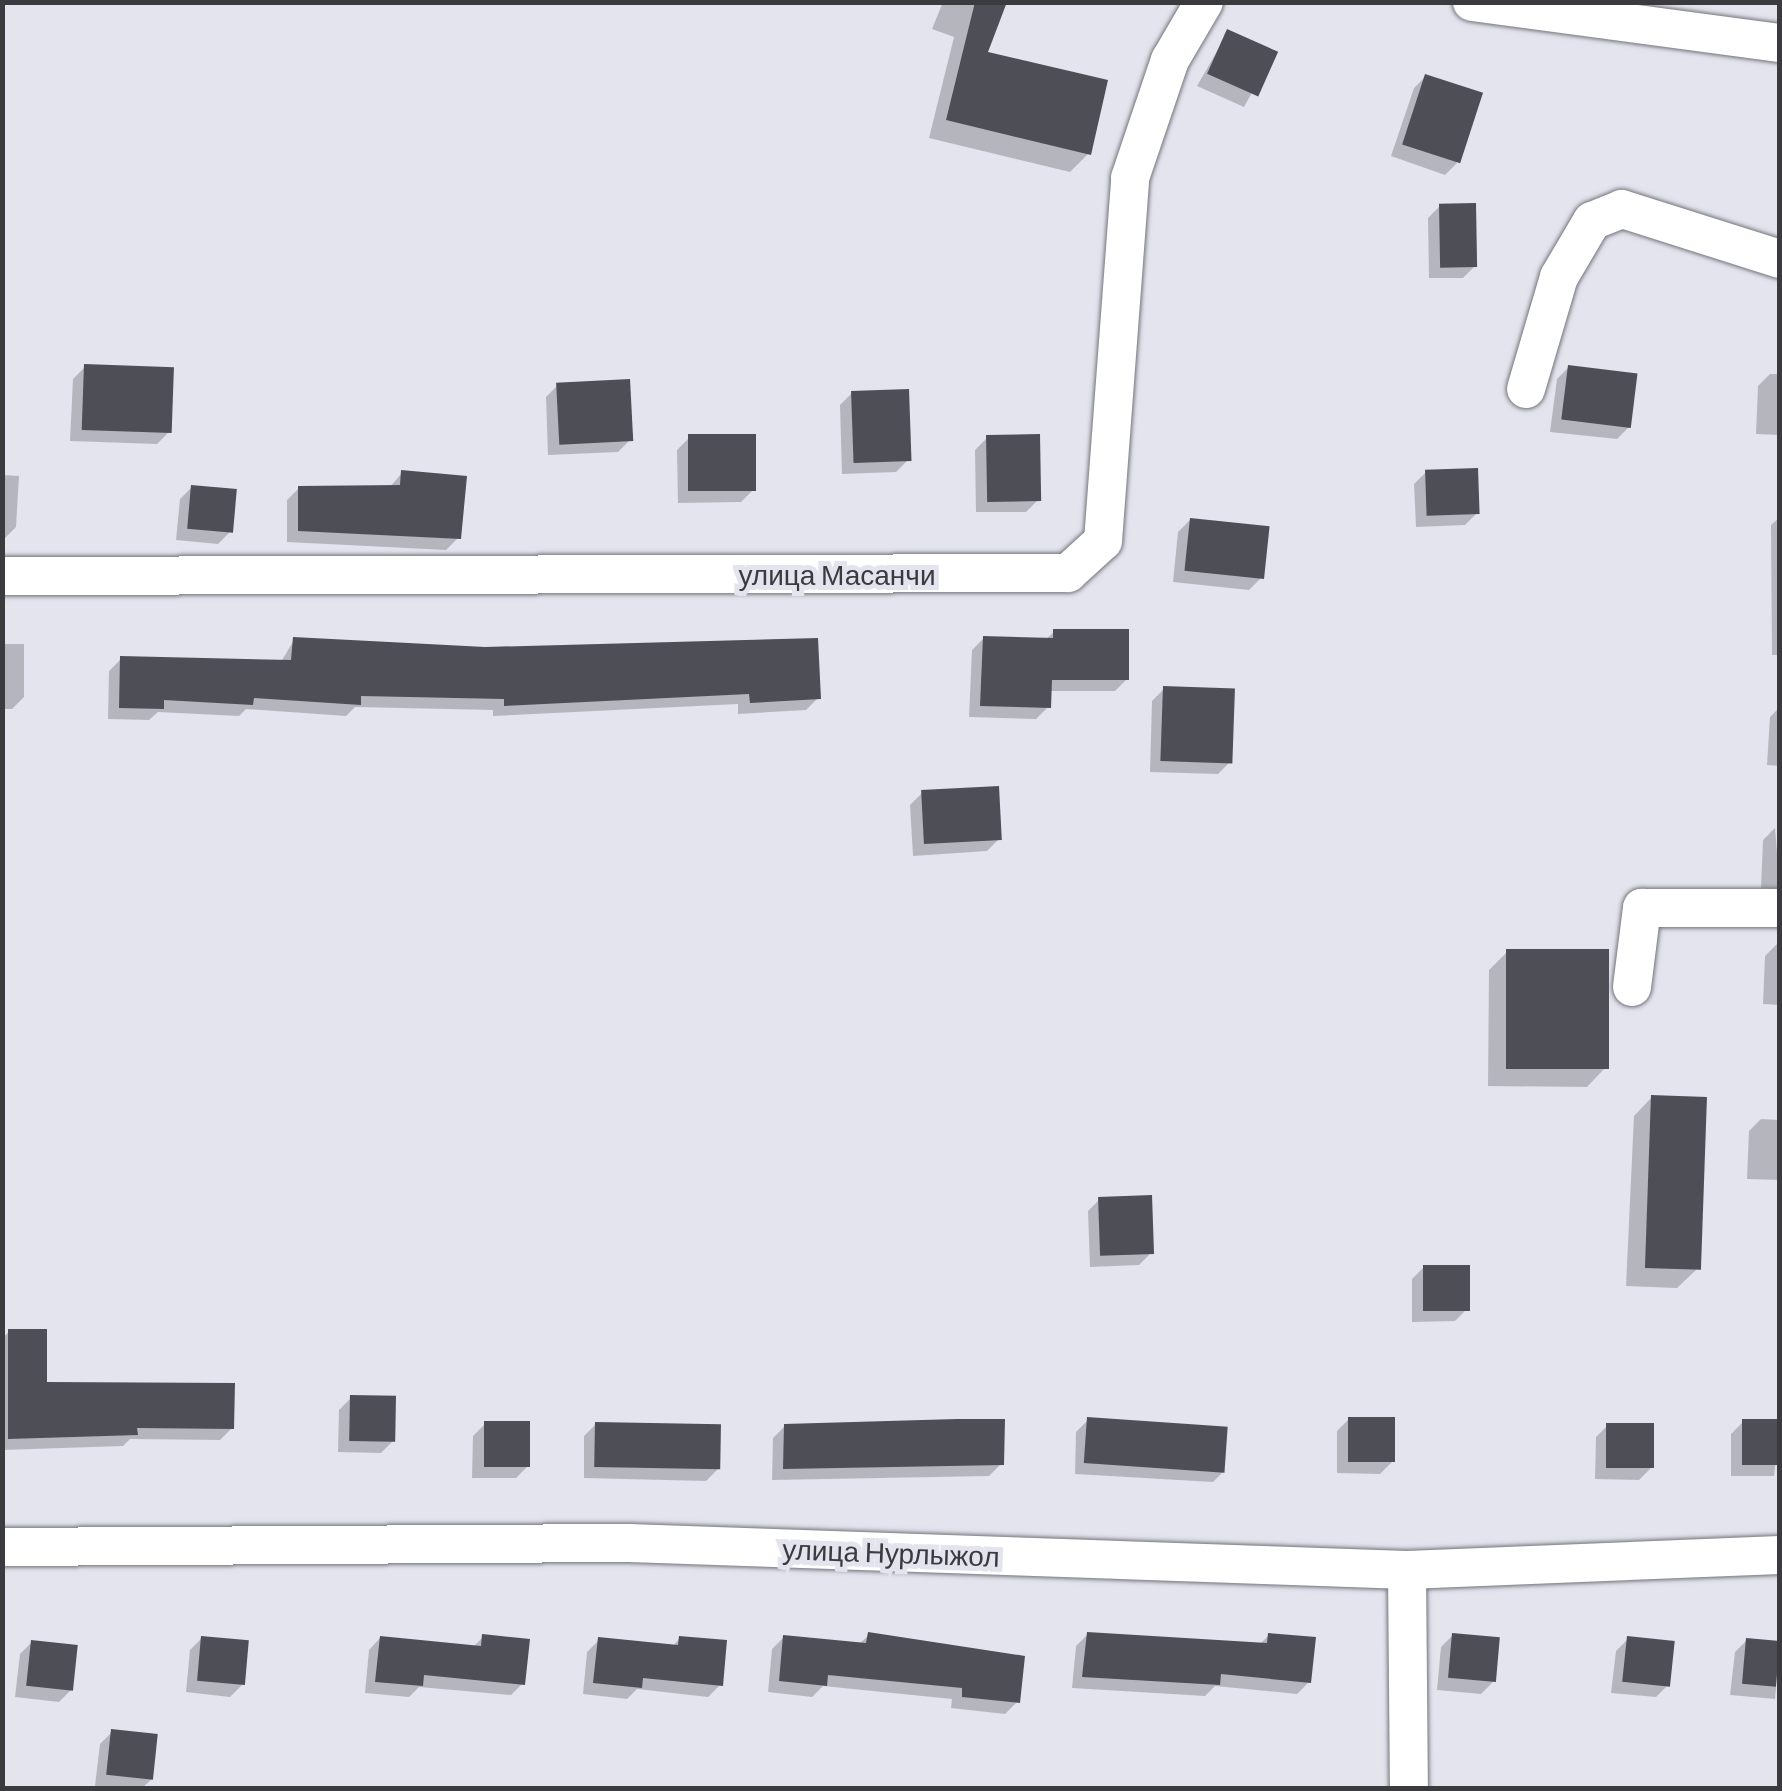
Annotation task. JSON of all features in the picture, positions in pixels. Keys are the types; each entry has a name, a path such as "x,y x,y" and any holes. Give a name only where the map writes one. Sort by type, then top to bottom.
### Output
{"street":[{"name":"улица Масанчи","path":"2,576 1068,574 1103,541 1130,178 1170,60 1204,2"},
{"path":"1472,2 1780,42"},
{"path":"1526,389 1559,277 1592,220 1622,209 1780,259"},
{"path":"1632,987 1642,908 1780,908"},
{"name":"улица Нурлыжол","path":"2,1547 629,1542 1407,1570 1780,1555"},
{"path":"1407,1570 1409,1788"}],"building":[{"path":"975,2 1007,2 988,52 1108,80 1091,155 946,120"},
{"path":"1227,29 1278,52 1258,97 1207,74"},
{"path":"1425,74 1483,93 1460,163 1402,144"},
{"path":"1476,203 1477,267 1440,268 1439,204"},
{"path":"84,364 174,367 172,433 82,430"},
{"path":"1568,365 1637,374 1631,428 1561,420"},
{"path":"630,379 633,441 559,445 556,383"},
{"path":"909,389 912,461 854,463 851,391"},
{"path":"688,434 756,434 756,491 688,491"},
{"path":"1040,434 1041,501 987,502 986,435"},
{"path":"1478,468 1480,514 1427,516 1425,470"},
{"path":"401,470 467,476 461,539 298,531 298,486 400,485"},
{"path":"191,485 237,489 233,533 187,529"},
{"path":"1190,518 1270,526 1264,579 1184,571"},
{"path":"1053,629 1129,629 1129,680 1052,680 1051,708 980,706 983,636 1053,638"},
{"path":"293,637 485,647 818,638 821,699 750,703 749,694 504,706 504,699 361,696 361,705 254,698 253,705 164,700 164,709 119,708 120,656 291,660"},
{"path":"1163,686 1235,689 1232,763 1160,761"},
{"path":"999,786 1002,840 924,844 921,790"},
{"path":"1506,949 1609,949 1609,1069 1506,1069"},
{"path":"1651,1095 1707,1097 1701,1270 1645,1268"},
{"path":"1152,1195 1154,1254 1100,1256 1098,1197"},
{"path":"1423,1265 1470,1265 1470,1311 1423,1311"},
{"path":"8,1329 47,1329 47,1382 235,1383 234,1429 137,1428 138,1435 8,1439"},
{"path":"350,1395 396,1396 395,1442 349,1441"},
{"path":"1087,1417 1228,1427 1224,1473 1084,1463"},
{"path":"1348,1417 1395,1417 1395,1462 1348,1462"},
{"path":"1005,1419 1004,1465 783,1469 784,1424"},
{"path":"1742,1419 1780,1419 1780,1465 1742,1465"},
{"path":"484,1421 530,1421 530,1467 484,1467"},
{"path":"595,1422 721,1424 720,1469 594,1467"},
{"path":"1606,1423 1654,1423 1654,1468 1606,1468"},
{"path":"868,1632 1025,1656 1020,1703 962,1697 962,1688 828,1675 827,1686 779,1681 783,1635 866,1643"},
{"path":"1087,1632 1267,1643 1268,1633 1316,1637 1311,1683 1221,1674 1220,1685 1082,1677"},
{"path":"1452,1633 1500,1637 1496,1682 1448,1678"},
{"path":"482,1634 530,1639 525,1685 424,1675 423,1686 375,1682 380,1636 481,1646"},
{"path":"201,1636 249,1640 245,1685 197,1681"},
{"path":"679,1636 727,1640 723,1686 643,1678 642,1688 593,1683 598,1637 678,1645"},
{"path":"1627,1636 1675,1641 1670,1687 1622,1682"},
{"path":"1746,1638 1780,1641 1776,1687 1742,1684"},
{"path":"31,1640 78,1645 73,1691 26,1686"},
{"path":"111,1729 158,1734 153,1780 106,1775"}]}
